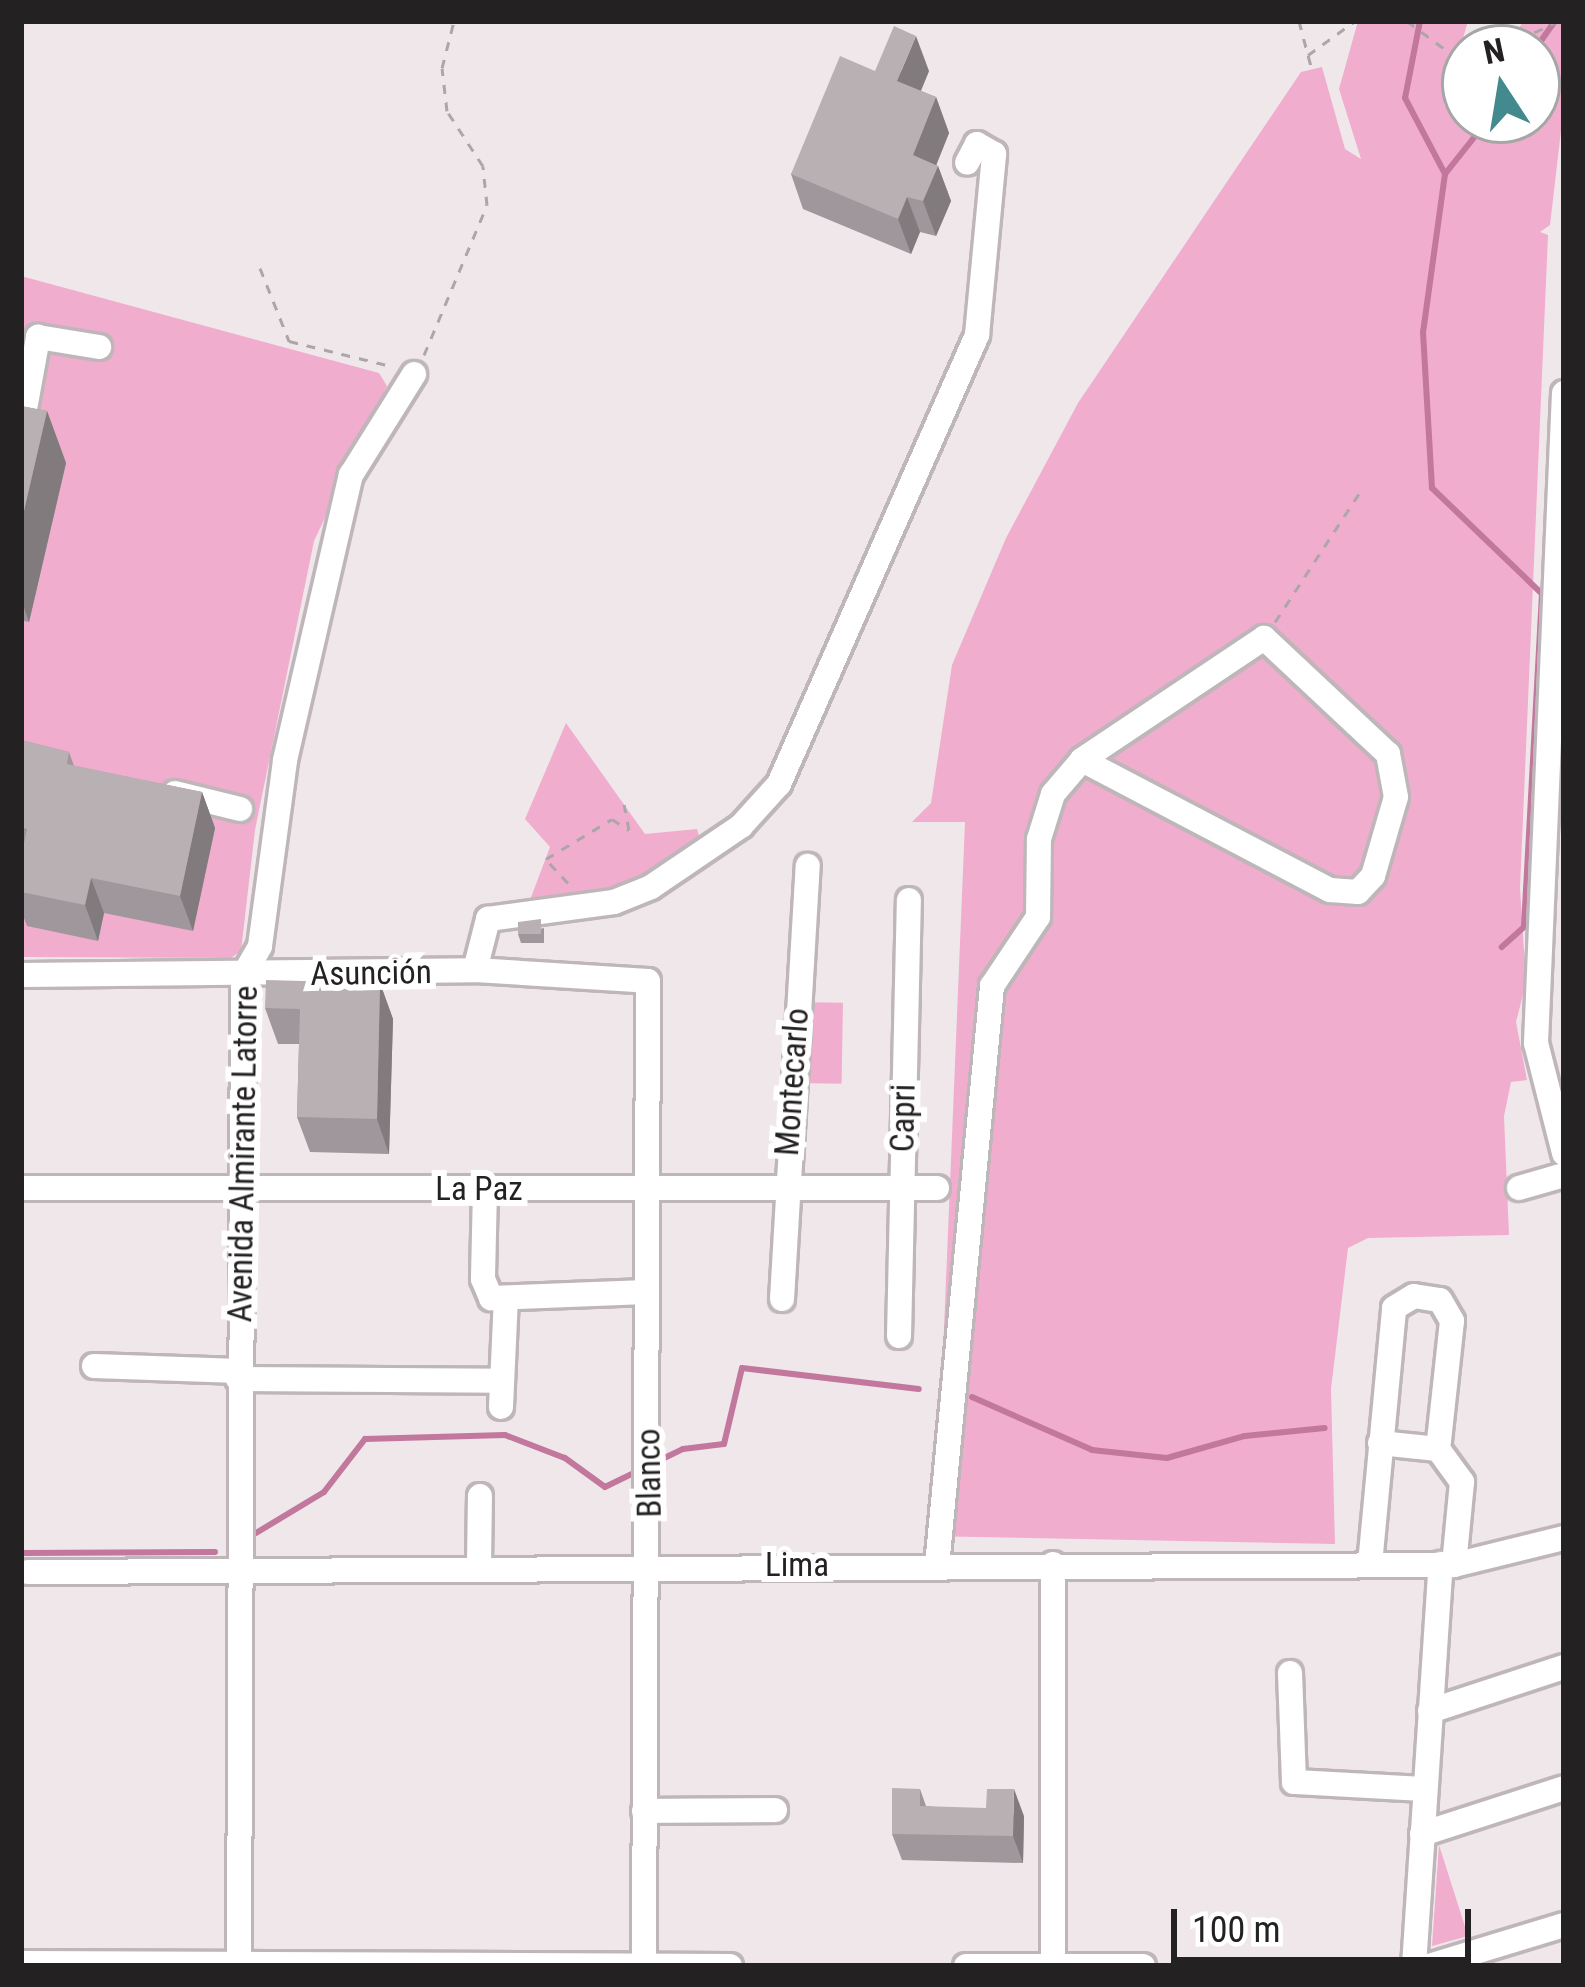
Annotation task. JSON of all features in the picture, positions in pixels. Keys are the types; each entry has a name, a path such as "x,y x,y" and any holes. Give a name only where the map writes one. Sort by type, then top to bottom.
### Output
{"street":[{"path":"475,970 488,919 614,902 699,859 765,806 799,752 976,335 994,154 977,144 967,163"},
{"path":"21,430 38,337 99,347"},
{"name":"Avenida Almirante Latorre","path":"238,1965 243,976 260,946 285,760 351,475 414,374"},
{"path":"1564,393 1557,796 1536,1043 1564,1154"},
{"path":"937,1566 992,986 1029,940 1038,916 1039,839 1053,794 1082,760 1264,638 1388,754 1397,774 1389,832 1358,892 1330,890 1082,760"},
{"path":"152,788 240,809"},
{"name":"Montecarlo","path":"782,1299 785,1187 808,866"},
{"name":"Capri","path":"898,1336 909,900"},
{"name":"Asunción","path":"21,975 475,970 648,981"},
{"name":"Blanco","path":"644,1965 650,1564 648,981"},
{"path":"1519,1188 1564,1174"},
{"name":"La Paz","path":"21,1188 937,1188"},
{"path":"485,1189 501,1407"},
{"path":"495,1295 647,1292"},
{"path":"1370,1564 1394,1308 1429,1297 1452,1321 1438,1449 1462,1482 1430,1712 1414,1966"},
{"path":"94,1366 239,1375 502,1381"},
{"path":"1379,1443 1438,1449"},
{"path":"479,1565 480,1496"},
{"name":"Lima","path":"28,1572 241,1566 1448,1564 1564,1538"},
{"path":"1053,1564 1053,1965"},
{"path":"1430,1712 1564,1667"},
{"path":"1290,1673 1294,1782 1425,1789"},
{"path":"1422,1834 1564,1788"},
{"path":"644,1811 775,1810"},
{"path":"1429,1966 1467,1962 1564,1925"},
{"path":"21,1964 730,1966"},
{"path":"966,1966 1143,1966"}],"path":[{"path":"260,268 289,341 414,374 487,205 483,166 447,112 442,68 454,21"},
{"path":"1299,21 1312,70"},
{"path":"1308,55 1355,21"},
{"path":"1407,21 1441,46"},
{"path":"1264,638 1360,492"},
{"path":"575,908 571,886 546,859 612,819 629,830 623,804"}],"shaded area":[{"path":"1358,21 1468,21 1441,24 1441,144 1559,144 1550,225 1540,232 1548,235 1520,888 1526,983 1516,1022 1527,1080 1511,1082 1504,1116 1509,1235 1368,1238 1348,1248 1331,1389 1335,1544 925,1536 943,1353 965,822 912,822 931,803 952,665 1006,538 1078,403 1301,72 1322,67 1345,149 1361,159 1339,89"},
{"path":"1524,21 1564,21 1561,131 1561,24 1522,24"},
{"path":"21,276 379,373 387,386 314,541 255,830 241,951 231,958 21,957"},
{"path":"566,723 645,834 697,829 701,842 646,880 602,897 530,900 550,847 525,819"},
{"path":"793,1002 843,1003 842,1084 792,1083"},
{"path":"1439,1845 1468,1936 1432,1946"}],"building":[{"path":"894,26 916,36 897,81 936,97 913,155 938,166 923,201 907,197 898,219 791,174 840,56 875,71"},
{"path":"21,406 47,411 21,524"},
{"path":"21,740 69,752 67,764 202,792 180,896 91,878 85,905 21,892 27,829 21,827"},
{"path":"541,919 541,934 518,934 518,922"},
{"path":"266,980 380,983 377,1119 297,1117 300,1009 265,1008"},
{"path":"892,1788 920,1789 920,1806 986,1808 987,1789 1014,1789 1013,1836 892,1834"}],"waterway":[{"path":"1420,21 1405,98 1445,174 1423,332 1432,488 1542,594 1524,927 1502,947"},
{"path":"1445,174 1469,144"},
{"path":"652,1464 683,1449 724,1444 742,1368 919,1389"},
{"path":"972,1397 1092,1450 1167,1458 1245,1436 1325,1428"},
{"path":"256,1533 324,1492 365,1439 505,1435 565,1458 605,1487 640,1470"},
{"path":"21,1553 215,1552"}]}
